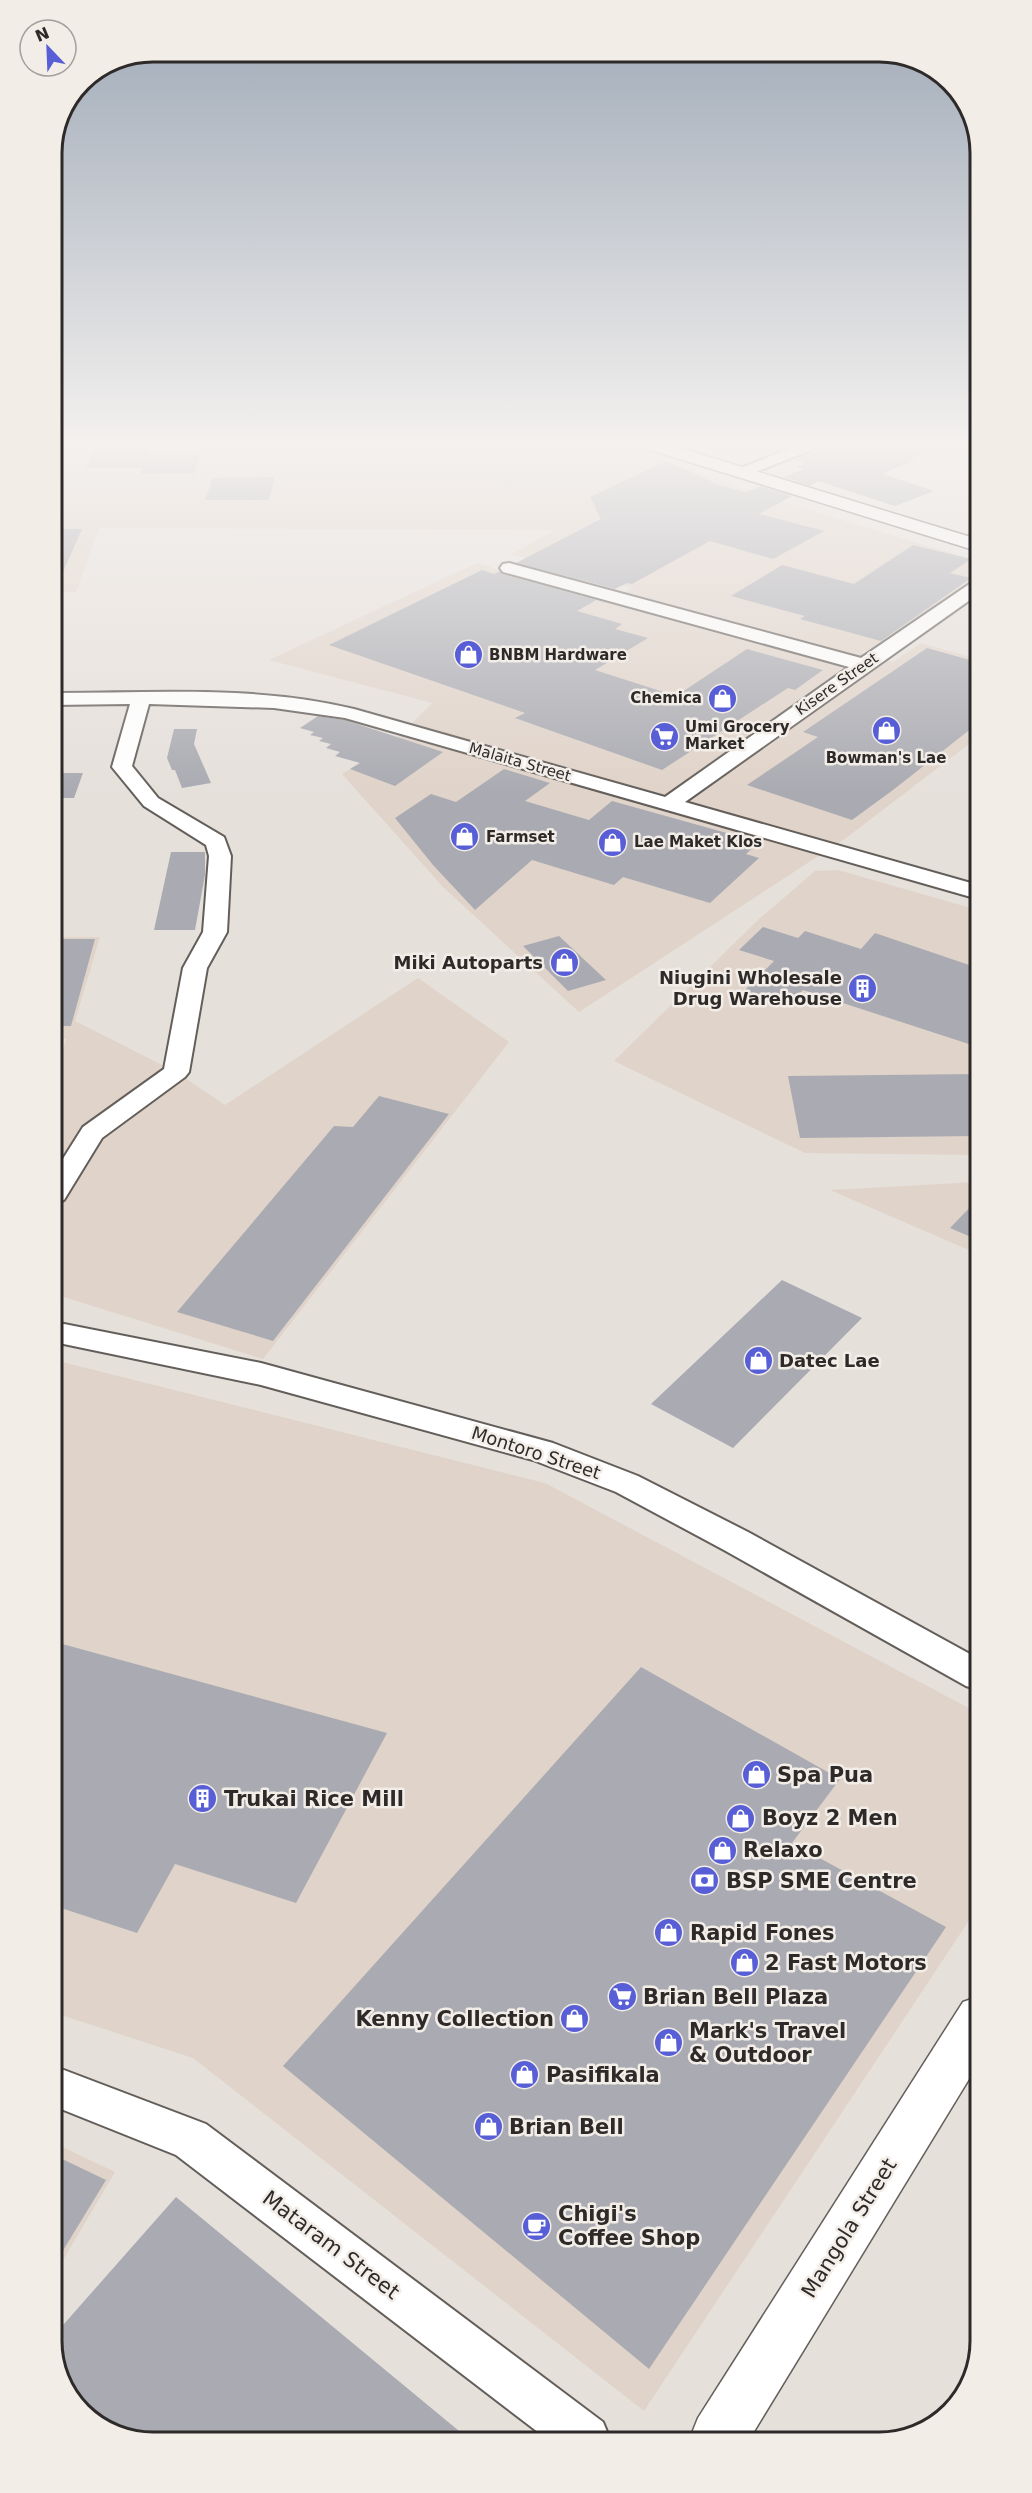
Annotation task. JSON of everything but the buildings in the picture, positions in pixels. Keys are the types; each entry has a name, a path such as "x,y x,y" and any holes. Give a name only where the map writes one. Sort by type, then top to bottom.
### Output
{"street":[{"path":"509,568 864,664"},
{"name":"Kisere Street","path":"669,804 864,664 970,592"},
{"name":"Malaita Street","path":"62,699 249,700 303,704 347,713 970,890"},
{"path":"62,1182 92,1133 177,1072 195,968 215,932 220,856 216,842 151,802 122,767 141,699"},
{"name":"Montoro Street","path":"61,1334 261,1374 542,1450 637,1489 970,1671"},
{"name":"Mangola Street","path":"722,2432 970,2034"},
{"name":"Mataram Street","path":"61,2089 191,2139 576,2432"}],"shaded area":[{"path":"62,560 87,560 76,592 62,592"},
{"path":"534,560 970,560 970,583 868,650 861,652 893,662 921,643 970,657 970,743 846,838 579,1012 443,887 342,774 397,738 432,703 269,660 477,563 607,602 632,588"},
{"path":"838,870 970,908 970,1155 805,1153 614,1061 759,919 815,871"},
{"path":"62,937 100,937 75,1021 176,1072 225,1105 418,978 509,1042 263,1359 61,1296 62,1054 66,1039 62,1039"},
{"path":"970,1182 970,1251 830,1190"},
{"path":"61,1362 545,1483 970,1709 970,1919 644,2411 193,2058 61,2015"},
{"path":"61,2146 115,2172 61,2263"}],"place":[{"name":"BNBM Hardware","path":"468,655"},
{"name":"Chemica","path":"723,698"},
{"name":"Bowman's Lae","path":"886,731"},
{"name":"Umi Grocery Market","path":"664,736"},
{"name":"Farmset","path":"465,837"},
{"name":"Lae Maket Klos","path":"613,842"},
{"name":"Miki Autoparts","path":"564,963"},
{"name":"Niugini Wholesale Drug Warehouse","path":"863,988"},
{"name":"Datec Lae","path":"758,1361"},
{"name":"Spa Pua","path":"756,1775"},
{"name":"Trukai Rice Mill","path":"203,1799"},
{"name":"Boyz 2 Men","path":"741,1818"},
{"name":"Relaxo","path":"722,1850"},
{"name":"BSP SME Centre","path":"705,1881"},
{"name":"Rapid Fones","path":"669,1933"},
{"name":"2 Fast Motors","path":"744,1963"},
{"name":"Brian Bell Plaza","path":"622,1997"},
{"name":"Kenny Collection","path":"575,2019"},
{"name":"Mark's Travel & Outdoor","path":"668,2043"},
{"name":"Pasifikala","path":"525,2075"},
{"name":"Brian Bell","path":"488,2127"},
{"name":"Chigi's Coffee Shop","path":"537,2226"}]}
